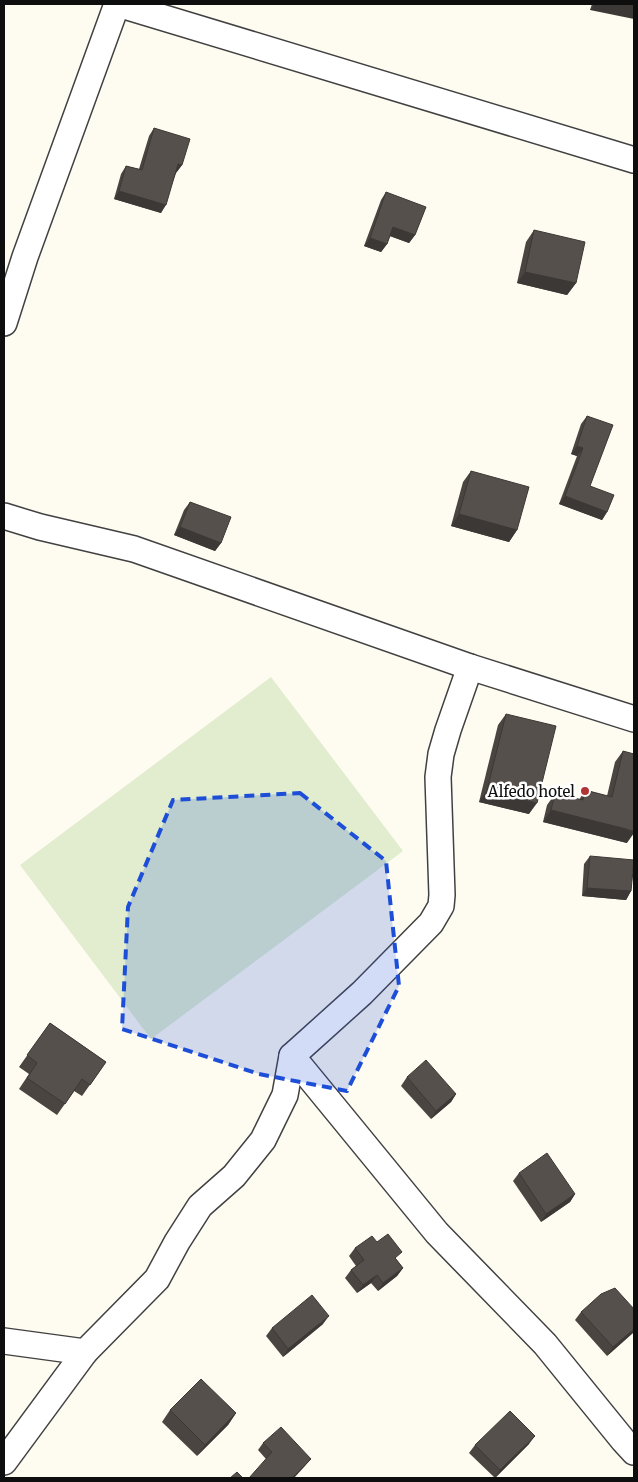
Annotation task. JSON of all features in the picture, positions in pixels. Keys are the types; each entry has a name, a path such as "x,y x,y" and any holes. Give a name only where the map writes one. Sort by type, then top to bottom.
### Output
{"street":[{"path":"4,323 25,257 118,4 634,160"},
{"path":"4,516 40,527 134,549 470,667 634,719"},
{"path":"4,1462 85,1352 157,1280 177,1242 200,1206 234,1176 263,1140 285,1095 292,1056 362,993 431,923 441,906 438,777 448,730 470,667"},
{"path":"292,1056 437,1233 545,1344 634,1452"},
{"path":"4,1341 85,1352"}],"highlighted area":[{"path":"300,793 386,861 399,986 347,1091 259,1074 122,1029 128,907 173,800"}],"green space":[{"path":"271,677 403,851 151,1039 20,865"}],"building":[{"path":"154,128 190,139 182,165 178,164 166,205 119,191 126,166 142,170"},
{"path":"386,192 426,207 415,235 393,227 387,244 370,238"},
{"path":"534,230 585,242 576,283 525,272"},
{"path":"587,416 613,425 590,486 614,495 607,512 565,496 583,448 577,446"},
{"path":"471,471 529,487 517,530 459,514"},
{"path":"190,502 231,517 221,543 180,527"},
{"path":"506,714 556,726 537,803 487,790"},
{"path":"623,751 634,754 634,831 551,810 555,794 583,800 585,790 612,797"},
{"path":"590,856 634,860 631,891 587,888"},
{"path":"50,1023 106,1062 90,1085 82,1079 65,1104 27,1078 37,1063 27,1055"},
{"path":"426,1060 456,1094 436,1111 407,1077"},
{"path":"547,1153 575,1194 546,1214 519,1173"},
{"path":"388,1234 402,1252 395,1258 403,1268 383,1283 377,1275 363,1285 351,1270 364,1260 355,1248 372,1236 377,1242"},
{"path":"615,1288 634,1309 634,1329 613,1347 581,1312 601,1294"},
{"path":"312,1295 329,1316 288,1349 272,1328"},
{"path":"201,1379 236,1413 205,1445 170,1410"},
{"path":"510,1411 535,1436 500,1470 475,1445"},
{"path":"281,1427 311,1459 292,1478 249,1478 272,1452 263,1443"},
{"path":"237,1472 243,1478 230,1478"}],"place":[{"name":"Alfedo hotel","path":"585,791"}]}
